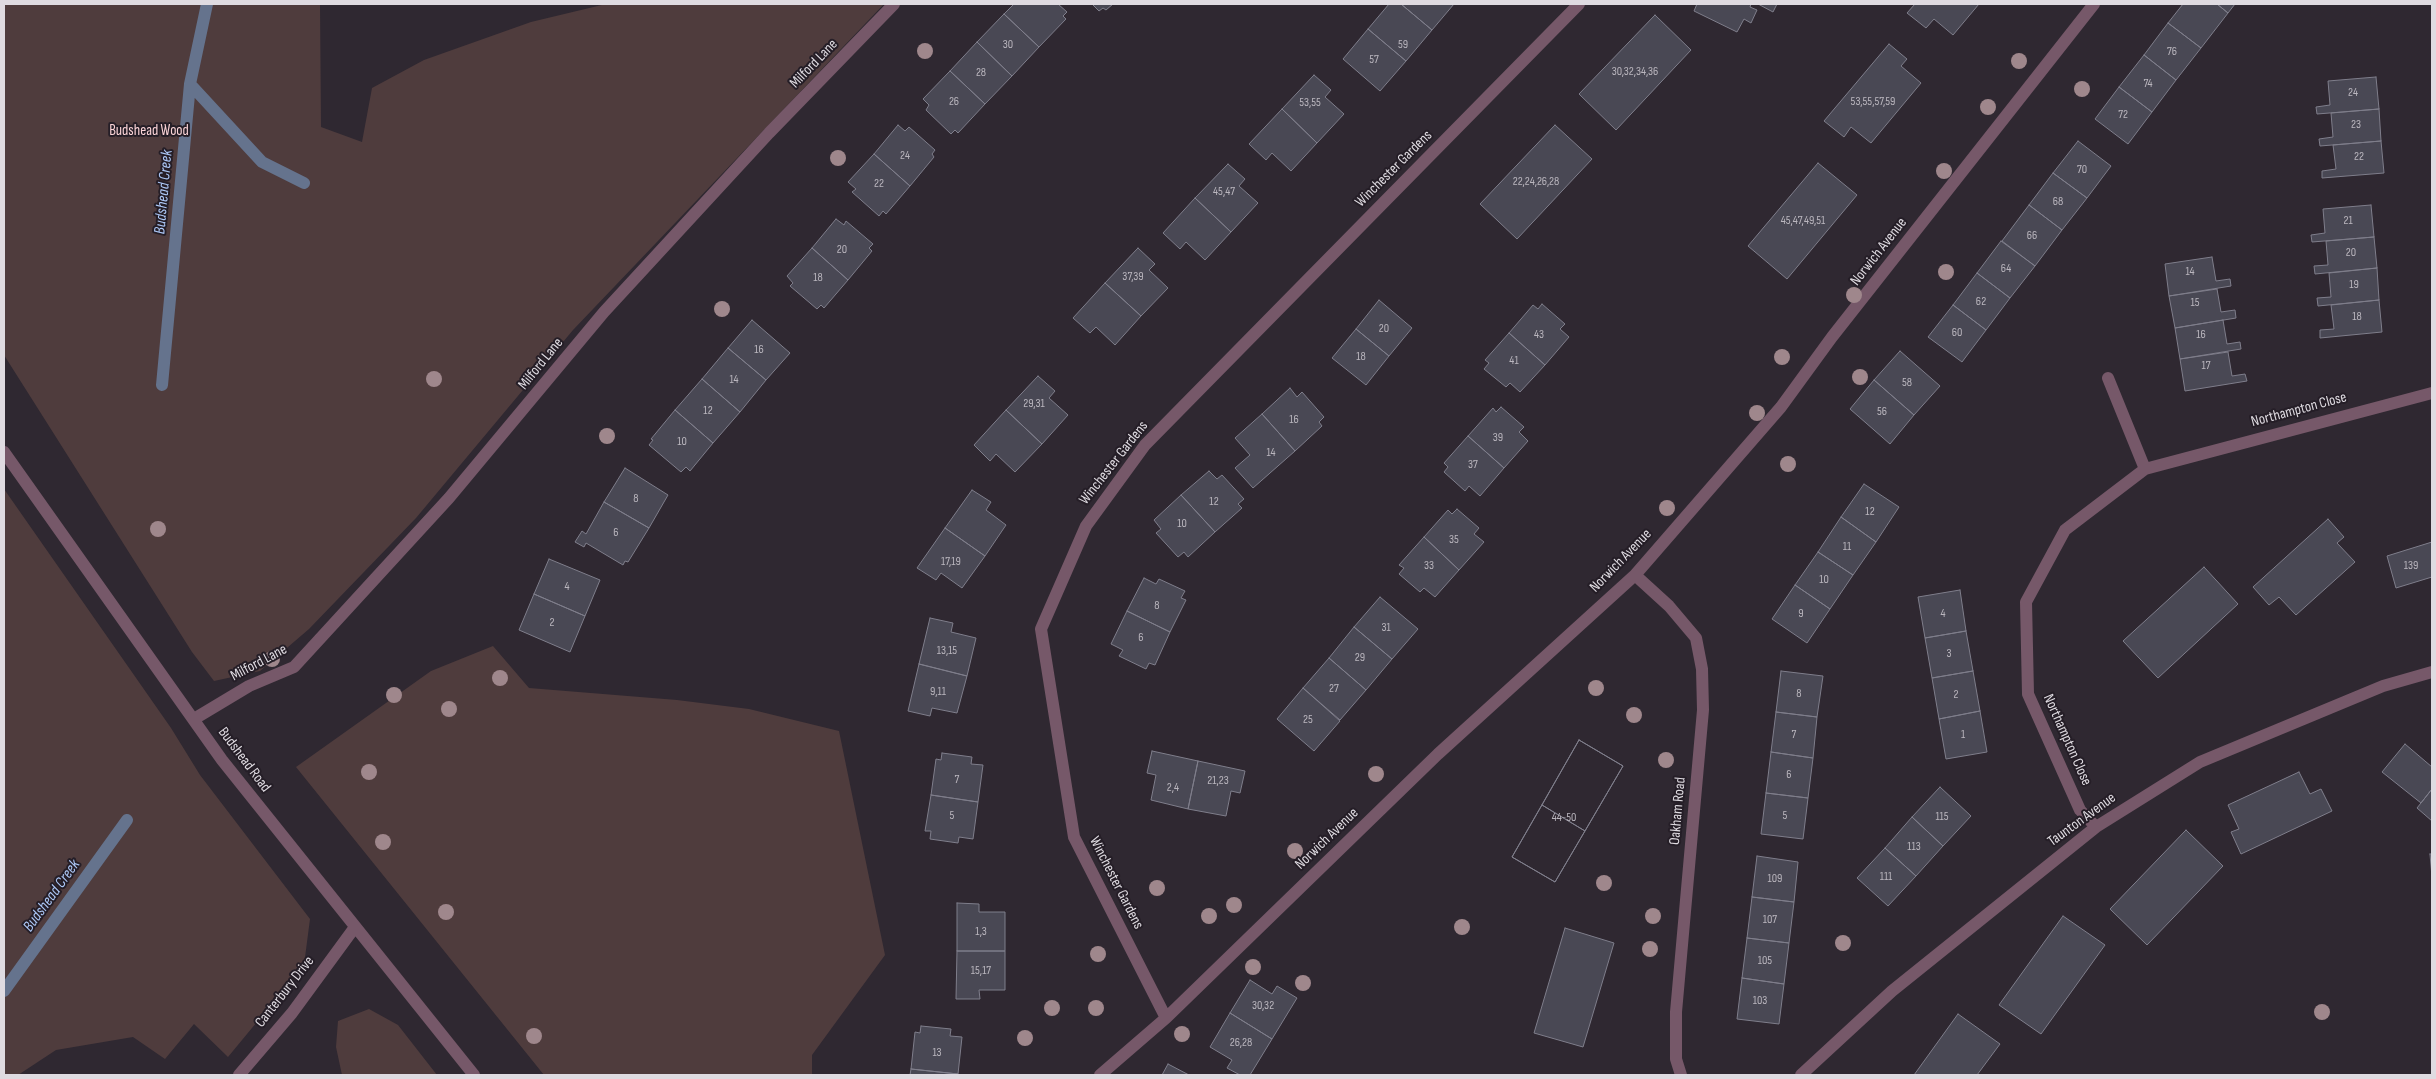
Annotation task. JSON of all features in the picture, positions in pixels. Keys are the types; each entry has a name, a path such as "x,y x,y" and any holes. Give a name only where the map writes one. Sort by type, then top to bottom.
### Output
{"street":[{"name":"Milford Lane","path":"194,719 250,686 294,667 449,498 604,312 769,133 894,4"},
{"name":"Winchester Gardens","path":"1166,1018 1074,837 1041,628 1086,526 1145,445 1579,4"},
{"name":"Norwich Avenue","path":"1100,1075 1166,1018 1438,754 1634,575 1781,407 1832,337 2094,4"},
{"path":"2108,378 2145,469"},
{"name":"Northampton Close","path":"2096,827 2080,810 2028,694 2026,602 2065,530 2145,469 2432,393"},
{"name":"Budshead Road","path":"4,452 222,760 474,1075"},
{"name":"Oakham Road","path":"1634,575 1669,606 1696,638 1702,669 1703,710 1676,1012 1676,1059 1681,1075"},
{"name":"Taunton Avenue","path":"1801,1075 1892,991 2096,827 2200,762 2383,686 2432,672"},
{"name":"Canterbury Drive","path":"239,1075 292,1013 355,927"}],"green space":[{"name":"Budshead Wood","path":"4,4 320,4 321,127 362,142 372,88 424,60 531,22 606,4 884,4 573,330 416,518 309,629 260,671 214,681 192,652 4,355"},
{"path":"4,489 171,728 200,775 310,919 304,965 228,1057 194,1024 165,1059 133,1037 56,1050 18,1075 4,1075"},
{"path":"493,646 529,688 677,700 749,709 839,731 885,955 812,1055 812,1075 544,1075 296,767 431,671"},
{"path":"369,1009 398,1025 437,1075 342,1075 336,1047 338,1021"}],"building":[{"path":"1014,4 1058,4 1067,12 1063,16 1066,19 1039,47 1004,14"},
{"path":"1092,4 1113,4 1106,10 1103,8 1099,11"},
{"path":"1389,4 1401,4 1432,30 1406,61 1368,29"},
{"path":"1401,4 1454,4 1432,30"},
{"path":"1697,4 1751,4 1750,7 1757,10 1751,23 1744,19 1737,32 1694,11"},
{"path":"1758,4 1777,4 1773,12"},
{"path":"1915,4 1979,4 1953,35 1934,19 1926,28 1907,13"},
{"path":"2183,4 2217,4 2228,13 2201,48 2168,23"},
{"path":"2217,4 2235,4 2228,13"},
{"path":"1004,14 1039,47 1012,76 977,42"},
{"path":"1655,15 1691,50 1616,130 1579,94"},
{"path":"2168,23 2201,48 2176,80 2144,55"},
{"path":"1368,29 1406,61 1380,91 1343,59"},
{"path":"977,42 1012,76 985,104 950,71"},
{"path":"1889,44 1907,59 1901,66 1921,83 1871,143 1851,127 1844,137 1824,121"},
{"path":"2144,55 2176,80 2152,112 2119,87"},
{"path":"950,71 985,104 958,133 955,130 951,134 926,110 929,105 923,99"},
{"path":"1314,75 1331,90 1325,97 1344,114 1317,143 1282,109"},
{"path":"2376,77 2379,109 2317,114 2316,107 2330,105 2328,81"},
{"path":"2119,87 2152,112 2128,144 2095,119"},
{"path":"1282,109 1317,143 1291,171 1272,153 1266,160 1249,144"},
{"path":"2379,109 2381,141 2320,146 2319,139 2333,137 2331,113"},
{"path":"898,125 905,131 909,127 935,150 932,154 934,157 910,186 874,154"},
{"path":"1555,125 1592,159 1517,239 1480,204"},
{"path":"2078,141 2111,166 2087,198 2053,173"},
{"path":"2381,141 2384,173 2322,178 2322,171 2336,169 2333,145"},
{"path":"874,154 910,186 886,214 883,211 879,216 852,192 856,189 848,182"},
{"path":"1818,163 1857,195 1787,279 1748,246"},
{"path":"1228,164 1245,179 1239,186 1258,203 1231,232 1195,198"},
{"path":"2053,173 2087,198 2062,230 2029,205"},
{"path":"1195,198 1231,232 1205,260 1186,242 1180,249 1163,233"},
{"path":"2029,205 2062,230 2035,266 2002,241"},
{"path":"2371,205 2374,237 2312,242 2311,235 2325,233 2323,209"},
{"path":"836,219 844,225 846,221 873,244 869,248 872,251 848,280 812,248"},
{"path":"2374,237 2377,268 2315,274 2314,266 2328,265 2326,241"},
{"path":"2001,241 2035,266 2010,298 1977,273"},
{"path":"812,248 848,280 824,308 821,305 817,309 790,286 793,283 787,276"},
{"path":"1138,248 1155,264 1149,270 1168,288 1141,316 1105,283"},
{"path":"2212,257 2216,281 2230,279 2231,286 2169,296 2165,264"},
{"path":"2377,268 2379,300 2318,306 2317,298 2331,297 2329,273"},
{"path":"1977,273 2010,298 1986,330 1953,305"},
{"path":"1105,283 1141,316 1115,345 1096,327 1090,333 1073,318"},
{"path":"2217,289 2221,312 2235,310 2236,318 2175,328 2169,296"},
{"path":"1379,300 1412,328 1389,356 1356,329"},
{"path":"2379,300 2382,332 2320,338 2320,330 2334,329 2331,305"},
{"path":"1542,304 1565,324 1560,329 1569,337 1545,365 1509,333 1533,305 1538,309"},
{"path":"1953,305 1986,330 1962,362 1928,337"},
{"path":"752,320 790,353 766,380 728,348"},
{"path":"2223,320 2227,344 2240,342 2241,349 2180,359 2175,328"},
{"path":"1356,329 1389,356 1366,385 1332,358"},
{"path":"1509,333 1545,365 1520,392 1510,383 1506,387 1484,369 1489,363 1485,360"},
{"path":"728,348 766,380 740,412 702,379"},
{"path":"1900,351 1940,386 1914,415 1874,380"},
{"path":"2228,352 2232,376 2245,374 2247,381 2185,391 2180,359"},
{"path":"1038,376 1055,391 1049,398 1068,415 1042,444 1006,410"},
{"path":"702,379 740,412 713,443 675,410"},
{"path":"1874,380 1914,415 1890,444 1850,409"},
{"path":"1290,388 1297,397 1302,392 1324,417 1319,422 1322,426 1295,451 1262,414"},
{"path":"1501,407 1524,427 1519,432 1528,441 1504,468 1468,436 1493,408 1496,412"},
{"path":"675,410 713,443 690,471 686,467 681,472 649,445 653,440 651,439"},
{"path":"1006,410 1042,444 1015,472 996,454 990,461 974,445"},
{"path":"1262,414 1295,451 1253,488 1235,468 1250,455 1235,438"},
{"path":"1468,436 1504,468 1480,496 1469,486 1465,491 1444,472 1448,467 1444,463"},
{"path":"625,468 668,495 649,528 604,502"},
{"path":"1209,471 1217,479 1222,475 1244,499 1238,504 1242,508 1215,532 1181,495"},
{"path":"1864,484 1899,507 1876,542 1841,517"},
{"path":"972,490 991,502 986,510 1006,525 985,556 945,528"},
{"path":"1181,495 1215,532 1188,557 1184,552 1178,557 1156,533 1161,529 1154,520"},
{"path":"604,502 649,528 628,562 625,561 623,565 586,543 584,547 575,542 582,531 586,534"},
{"path":"1457,509 1479,528 1474,534 1484,542 1459,570 1424,537 1448,510 1452,514"},
{"path":"1841,517 1876,542 1853,575 1818,552"},
{"path":"2328,519 2344,537 2337,543 2355,562 2296,615 2279,597 2269,605 2253,587"},
{"path":"945,528 985,556 962,588 941,573 936,580 917,568"},
{"path":"1424,537 1459,570 1435,597 1424,588 1420,592 1399,574 1404,568 1399,565"},
{"path":"2432,542 2432,577 2396,588 2387,556"},
{"path":"1818,552 1853,575 1830,609 1795,585"},
{"path":"549,559 600,580 585,616 534,594"},
{"path":"2204,567 2238,604 2158,678 2123,641"},
{"path":"1144,578 1156,584 1159,579 1185,591 1181,598 1186,600 1170,632 1127,611"},
{"path":"1795,585 1830,609 1807,643 1772,619"},
{"path":"1960,590 1966,631 1925,638 1918,597"},
{"path":"534,594 585,616 570,652 519,630"},
{"path":"1380,597 1418,629 1392,659 1354,627"},
{"path":"1127,611 1170,632 1155,665 1149,663 1146,669 1119,656 1123,650 1111,644"},
{"path":"930,618 953,623 951,632 976,638 967,676 919,664"},
{"path":"1354,627 1392,659 1366,690 1329,658"},
{"path":"1966,631 1973,671 1932,678 1925,638"},
{"path":"1329,658 1366,690 1340,720 1303,688"},
{"path":"919,664 967,676 957,713 932,708 930,716 908,711"},
{"path":"1781,671 1823,676 1817,717 1776,712"},
{"path":"1973,671 1980,711 1939,719 1932,678"},
{"path":"1303,688 1340,721 1314,751 1277,719"},
{"path":"1980,711 1987,752 1946,759 1939,719"},
{"path":"1776,712 1817,717 1813,758 1771,752"},
{"path":"1579,740 1623,766 1555,882 1512,857"},
{"path":"1579,740 1623,766 1585,831 1542,805"},
{"path":"2405,744 2432,767 2432,789 2421,803 2382,772"},
{"path":"1152,751 1198,761 1188,809 1151,800 1156,775 1147,773"},
{"path":"1771,752 1813,758 1808,798 1766,793"},
{"path":"942,753 972,757 971,764 983,765 978,802 931,795 936,759 941,760"},
{"path":"1198,761 1245,771 1240,793 1231,791 1226,816 1188,809"},
{"path":"2299,772 2310,794 2321,789 2332,811 2241,854 2231,832 2239,829 2228,805"},
{"path":"1940,787 1971,816 1943,846 1912,817"},
{"path":"2432,789 2432,821 2417,808"},
{"path":"1766,793 1808,798 1803,839 1761,834"},
{"path":"931,795 978,802 973,839 959,837 958,843 930,839 931,831 925,831"},
{"path":"1542,805 1585,831 1555,882 1512,857"},
{"path":"1912,817 1943,846 1916,876 1885,848"},
{"path":"2186,830 2223,866 2147,945 2110,909"},
{"path":"1885,848 1916,876 1888,906 1857,878"},
{"path":"2430,854 2432,854 2432,877"},
{"path":"1757,856 1798,862 1794,902 1752,897"},
{"path":"1752,897 1794,902 1789,943 1747,938"},
{"path":"957,903 979,904 979,912 1005,912 1005,951 957,951"},
{"path":"2063,916 2105,945 2041,1034 1999,1005"},
{"path":"1565,928 1614,943 1583,1047 1534,1033"},
{"path":"1747,938 1789,943 1784,984 1742,978"},
{"path":"957,951 1005,951 1005,990 979,990 980,999 956,999"},
{"path":"1742,978 1784,984 1779,1024 1737,1019"},
{"path":"1250,980 1272,994 1277,986 1297,998 1272,1039 1230,1013"},
{"path":"1230,1013 1272,1039 1250,1075 1240,1075 1227,1068 1232,1060 1210,1047"},
{"path":"1958,1014 2000,1044 1977,1075 1914,1075"},
{"path":"921,1026 951,1029 950,1036 962,1037 958,1074 911,1069 915,1032 920,1033"},
{"path":"1168,1064 1189,1075 1162,1075"},
{"path":"911,1069 958,1074 958,1075 910,1075"}],"waterway":[{"name":"Budshead Creek","path":"162,385 190,84 207,4"},
{"path":"190,84 262,162 304,183"},
{"name":"Budshead Creek","path":"4,991 127,820"}]}
